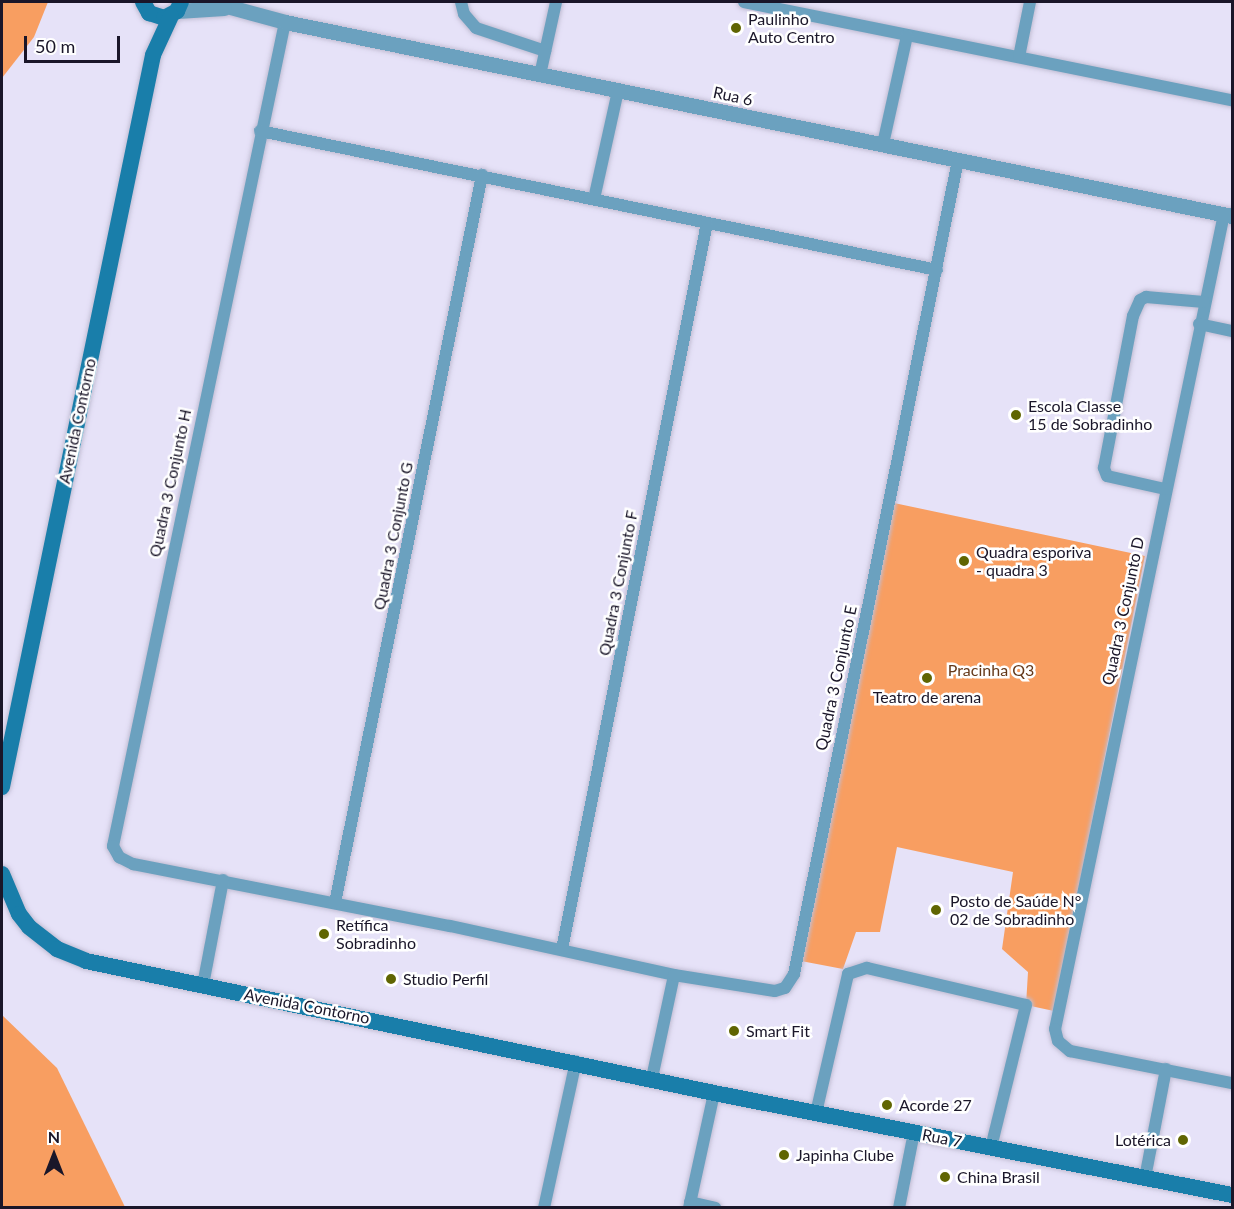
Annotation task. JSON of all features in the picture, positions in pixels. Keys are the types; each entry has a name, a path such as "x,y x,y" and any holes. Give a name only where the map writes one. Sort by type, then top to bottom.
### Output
{"main road":[{"path":"146,8 164,18 176,9"},
{"path":"146,8 153,54"},
{"path":"153,54 176,9"},
{"name":"Avenida Contorno","path":"2,787 153,54"},
{"name":"Avenida Contorno","path":"2,874 19,914 42,939 57,949 86,961 652,1078"},
{"name":"Rua 7","path":"652,1078 714,1093 1233,1195"}],"street":[{"name":"Rua 6","path":"212,2 227,8 285,22 1228,215"},
{"path":"461,2 464,14 476,28 545,51"},
{"path":"540,75 556,2"},
{"path":"744,2 793,6 907,36 1233,100"},
{"path":"1019,57 1030,2"},
{"name":"Rua 6","path":"176,9 227,8"},
{"name":"Quadra 3 Conjunto H","path":"223,880 133,864 119,857 112,841 260,131 285,22"},
{"path":"883,144 907,36"},
{"path":"594,199 618,91"},
{"path":"260,131 937,270"},
{"name":"Quadra 3 Conjunto E","path":"674,975 776,991 785,988 794,974 958,160"},
{"name":"Quadra 3 Conjunto G","path":"336,903 482,175"},
{"name":"Quadra 3 Conjunto D","path":"1166,1069 1070,1051 1056,1037 1058,1015 1199,324 1228,215"},
{"name":"Quadra 3 Conjunto F","path":"562,949 707,223"},
{"path":"1165,489 1107,477 1104,468 1133,316 1146,297 1204,302"},
{"path":"1199,324 1233,331"},
{"path":"203,985 223,880 562,949 674,975 652,1078"},
{"path":"816,1113 848,974 867,968 1026,1005 991,1148"},
{"path":"544,1208 576,1061"},
{"path":"1144,1178 1166,1069 1233,1083"},
{"path":"714,1093 689,1205 715,1208"},
{"path":"900,1208 914,1132"}],"green space":[{"path":"2,2 48,2 34,37 2,78"},
{"name":"Pracinha Q3","path":"894,503 1145,556 1054,1011 1026,1005 1028,972 1002,949 1013,872 897,847 880,932 856,932 843,969 801,961"},
{"path":"2,1015 57,1068 125,1207 2,1207"}],"place":[{"name":"Paulinho Auto Centro","path":"736,28"},
{"name":"Escola Classe 15 de Sobradinho","path":"1016,415"},
{"name":"Quadra esporiva - quadra 3","path":"964,561"},
{"name":"Teatro de arena","path":"927,678"},
{"name":"Posto de Saúde N° 02 de Sobradinho","path":"936,910"},
{"name":"Retífica Sobradinho","path":"324,934"},
{"name":"Studio Perfil","path":"391,979"},
{"name":"Smart Fit","path":"734,1031"},
{"name":"Acorde 27","path":"887,1105"},
{"name":"Lotérica","path":"1183,1140"},
{"name":"Japinha Clube","path":"784,1155"},
{"name":"China Brasil","path":"945,1177"}]}
